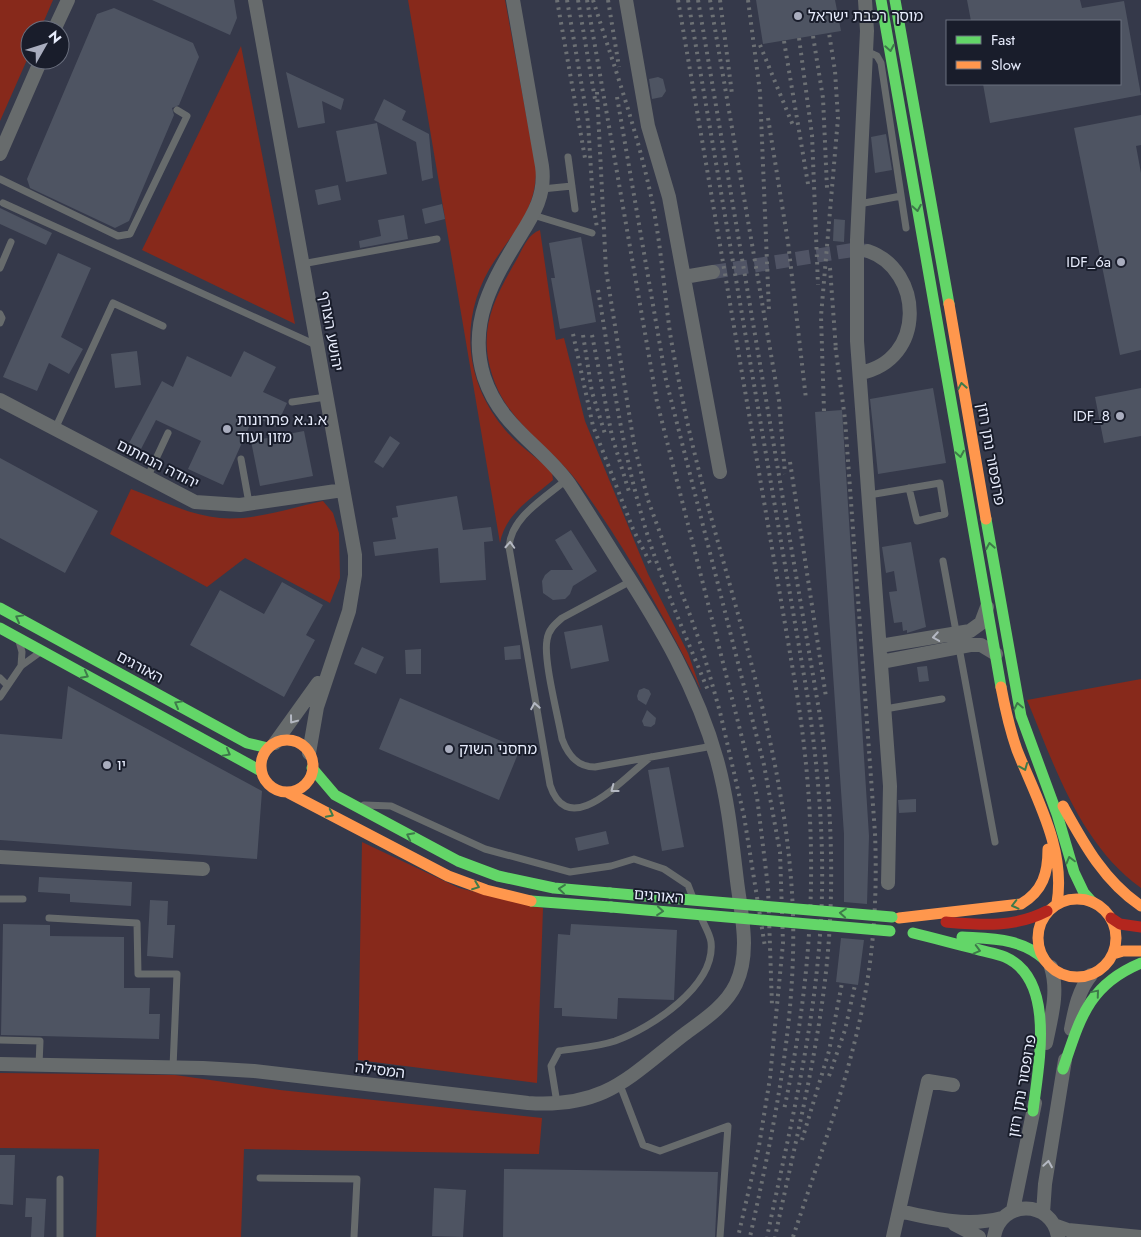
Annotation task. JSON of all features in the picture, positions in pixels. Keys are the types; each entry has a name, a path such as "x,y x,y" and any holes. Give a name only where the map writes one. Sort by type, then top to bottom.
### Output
{"street":[{"path":"59,20 68,0"},
{"name":"יהושע הצורף","path":"255,0 355,555 355,575 344,628 329,665 316,707 309,753"},
{"name":"המסילה","path":"0,1064 173,1067 254,1071 528,1103 557,1103 594,1097 620,1085 723,1002 739,976 744,942 727,800 713,746 696,700 678,660 631,581 566,480 503,415 484,377 480,359 480,322 484,303 495,278 533,215 542,189 542,166 513,0"},
{"path":"626,0 646,118 669,197 720,472"},
{"path":"865,0 866,51 859,204 857,304 860,373 890,786 888,883"},
{"name":"פרופסור נתן רוזן","path":"881,0 1008,719 1045,821 1060,872 1062,886 1057,903"},
{"name":"פרופסור נתן רוזן","path":"895,0 1015,691 1030,744 1059,819 1076,878 1082,892 1092,902"},
{"path":"0,154 37,70"},
{"path":"860,373 878,368 898,353 906,337 909,316 906,294 899,276 882,257 868,250"},
{"path":"684,277 713,272"},
{"name":"יהודה הנחתום","path":"0,400 195,502 216,505 249,503 343,490"},
{"path":"881,662 957,641 981,623 987,606"},
{"name":"האורגים","path":"0,608 247,743 271,746"},
{"path":"0,628 261,771 270,786 286,792 301,788 307,782 312,768 309,753 298,743 291,741 271,746 263,755 261,771"},
{"path":"880,646 957,641 981,645 996,654"},
{"name":"יהושע הצורף","path":"271,746 310,698 329,665"},
{"path":"1030,744 1098,866 1114,885 1141,906"},
{"name":"האורגים","path":"312,768 330,789 351,805 458,861 498,876 554,888 1003,925 1024,922 1047,911"},
{"name":"האורגים","path":"286,792 448,876 517,899 548,904 612,907 1016,942 1033,950 1048,965"},
{"path":"895,917 1009,907 1031,900 1038,894 1046,877 1049,858 1045,821"},
{"path":"0,856 203,870"},
{"path":"1111,918 1116,936 1113,954 1102,968 1091,974 1073,977 1061,974 1048,965 1040,952 1038,934 1041,922 1047,911 1057,903 1075,898 1092,902 1103,908 1111,918 1120,924 1141,927"},
{"path":"913,932 1005,957 1019,964 1029,976 1036,990 1040,1014 1034,1111"},
{"path":"1113,954 1123,951 1141,951"},
{"path":"1063,1069 1082,1014 1097,989 1121,972 1141,963"},
{"name":"פרופסור נתן רוזן","path":"994,1237 997,1226 1008,1214 1034,1111 1054,1000 1053,975 1048,965"},
{"path":"1091,974 1082,985 1076,1002 1063,1069 1045,1184 1044,1213 1056,1231 1068,1230 1141,1237"},
{"path":"894,1237 928,1082 953,1085"},
{"path":"899,1211 951,1222 982,1222 1029,1208 1044,1213"},
{"path":"951,1222 979,1237"}],"lane":[{"path":"866,51 877,56 881,63 906,228"},
{"path":"0,179 118,236 130,234 187,116 176,110"},
{"path":"568,157 574,209"},
{"path":"542,189 572,186"},
{"path":"859,204 901,196"},
{"path":"3,202 317,346"},
{"path":"533,215 592,233"},
{"path":"302,264 437,239"},
{"path":"0,268 11,242"},
{"path":"55,429 113,303 163,326"},
{"path":"0,314 2,318 0,323"},
{"path":"292,402 326,397"},
{"path":"147,478 168,433"},
{"path":"241,458 249,503"},
{"path":"566,480 520,520 513,530 509,542 550,785 561,804 569,808 578,809 610,792 651,757"},
{"path":"869,496 909,488 940,483 946,514 917,521 909,488"},
{"path":"943,561 995,842"},
{"path":"631,581 559,621 548,635 547,652 562,739 571,757 582,765 595,767 713,746"},
{"path":"18,639 22,652 21,666"},
{"path":"0,697 21,666 42,652"},
{"path":"0,678 7,685"},
{"path":"885,709 942,699"},
{"path":"351,805 391,806 485,850 570,872 611,866 634,859 664,869 688,885 711,942 708,967 685,997 665,1014 635,1033 614,1041 559,1050 551,1066 557,1103"},
{"path":"0,899 23,899"},
{"path":"49,918 137,923 138,974 177,974 173,1067"},
{"path":"0,1040 40,1041 38,1065"},
{"path":"620,1085 643,1145 660,1151 728,1126 720,1237"},
{"path":"260,1178 357,1179 354,1237"},
{"path":"60,1179 60,1237"}],"shaded area":[{"path":"0,0 53,0 44,20 20,20 20,70 22,70 0,121"},
{"path":"408,0 505,0 536,168 533,194 529,206 484,280 471,322 470,344 473,365 479,386 489,407 507,432 552,472 553,480 513,515 507,524 500,543"},
{"path":"241,46 295,324 142,250"},
{"path":"540,230 556,340 564,338 585,421 648,574 688,653 701,690 645,585 597,509 570,472 511,412 495,383 489,365 487,349 487,333 494,304 500,289 524,246 532,235"},
{"path":"131,489 197,514 220,518 258,516 323,501 333,513 339,533 340,578 330,603 245,558 207,587 110,534"},
{"path":"1141,679 1141,888 1120,870 1101,849 1086,827 1059,777 1027,700"},
{"path":"362,842 459,888 543,908 537,1083 358,1060"},
{"path":"0,1073 175,1075 280,1090 542,1118 539,1154 244,1149 241,1237 96,1237 99,1149 0,1148"}],"building":[{"path":"152,0 234,0 237,18 230,35"},
{"name":"מוסך רכבת ישראל","path":"756,0 835,0 841,31 763,44"},
{"path":"967,0 1080,0 1082,8 1124,1 1141,95 990,123 983,85 1121,85 1121,20 971,20"},
{"path":"114,8 193,43 199,57 179,105 172,108 174,115 129,221 115,228 30,188 27,179 97,14"},
{"path":"286,72 344,99 341,110 322,101 325,123 298,128"},
{"path":"658,77 663,79 666,91 662,97 652,99 649,79"},
{"path":"384,99 406,111 402,120 429,134 433,178 422,181 416,142 374,120"},
{"name":"IDF_6a","path":"1141,115 1141,145 1136,146 1141,173 1141,350 1120,355 1074,128"},
{"path":"377,123 387,174 346,182 336,131"},
{"path":"886,134 892,170 875,173 871,137"},
{"path":"338,185 341,200 318,205 315,190"},
{"path":"442,204 445,219 425,224 422,209"},
{"path":"0,208 52,233 46,245 0,224"},
{"path":"404,215 408,239 360,248 359,241 381,236 378,220"},
{"path":"834,219 845,220 844,242 833,241"},
{"path":"581,237 596,322 560,329 551,278 555,278 549,243"},
{"path":"58,253 91,268 61,337 83,349 69,374 49,363 37,391 3,377"},
{"path":"137,351 141,385 115,388 111,354"},
{"path":"244,351 276,367 263,392 287,403 276,427 254,416 223,485 188,469 201,441 156,420 140,451 128,445 162,381 173,387 187,356 231,377"},
{"path":"933,388 946,463 878,474 870,399"},
{"name":"IDF_8","path":"1141,388 1141,436 1104,443 1095,397"},
{"path":"842,410 869,836 867,904 844,902 844,834 815,412"},
{"path":"304,431 313,476 260,486 251,441"},
{"path":"390,436 400,443 383,468 374,462"},
{"path":"0,458 98,511 65,573 0,538"},
{"path":"457,496 463,530 491,527 493,541 484,542 486,580 440,583 438,548 375,556 373,542 396,539 392,518 398,517 396,506"},
{"path":"571,530 597,571 573,586 570,594 565,599 553,600 543,593 542,581 551,570 573,570 555,540"},
{"path":"911,542 926,627 907,633 907,630 903,631 902,622 894,623 889,592 897,591 894,571 886,573 882,547"},
{"path":"282,582 323,605 306,635 315,640 284,697 190,645 220,590 264,614"},
{"path":"602,625 609,661 571,669 564,632"},
{"path":"520,645 521,659 505,660 504,647"},
{"path":"362,647 384,657 376,674 354,664"},
{"path":"421,649 421,674 406,674 405,650"},
{"path":"927,666 929,681 919,682 917,667"},
{"name":"יו","path":"68,686 262,791 257,859 0,840 0,734 62,739"},
{"path":"644,688 649,690 651,694 646,705 638,700 637,696 639,690"},
{"name":"מחסני השוק","path":"400,698 520,749 499,800 379,749"},
{"path":"647,710 656,718 655,724 651,727 644,726 642,721"},
{"path":"669,767 684,847 662,851 648,770"},
{"path":"916,799 916,812 899,813 898,800"},
{"path":"606,831 609,844 578,851 575,838"},
{"path":"39,877 132,882 131,906 70,902 70,894 38,892"},
{"path":"150,900 168,901 167,925 175,925 173,958 147,956"},
{"path":"3,924 50,925 50,936 124,937 124,988 150,988 149,1014 160,1014 159,1039 1,1035"},
{"path":"571,924 677,930 674,1000 618,998 617,1019 562,1016 562,1008 554,1008 558,934 570,935"},
{"path":"841,938 864,940 858,985 836,982"},
{"path":"0,1155 15,1155 13,1205 0,1204"},
{"path":"504,1169 718,1172 715,1237 503,1237"},
{"path":"434,1188 466,1190 463,1237 432,1236"},
{"path":"26,1198 46,1199 44,1237 31,1237 32,1217 25,1217"}],"tunnel":[{"path":"713,272 853,250 868,251"}],"railway":[{"path":"557,0 585,158"},
{"path":"567,0 588,122 593,202 597,228"},
{"path":"578,0 595,99"},
{"path":"587,0 657,402 757,797 768,887 772,1006"},
{"path":"593,0 640,150 652,201 670,333 687,421 762,705 784,820 791,879 793,925 789,1015 777,1104 750,1237"},
{"path":"608,0 619,67"},
{"path":"678,0 804,742 809,795 811,899 802,1003 784,1110"},
{"path":"688,0 807,693 815,754 822,844 822,905 812,1011 799,1087 767,1237"},
{"path":"698,0 821,722 829,803 831,884 826,976 807,1088 775,1237"},
{"path":"710,0 779,401 785,474"},
{"path":"720,0 732,94"},
{"path":"748,0 760,92 769,311"},
{"path":"824,411 821,316 838,118 835,71 829,33"},
{"path":"813,36 823,98 827,188"},
{"path":"799,38 812,135 818,285"},
{"path":"784,41 808,184"},
{"path":"760,45 794,128"},
{"path":"597,92 606,270 634,444 648,500 702,648 720,712 744,816 765,947"},
{"path":"617,97 666,380 764,765 780,852 783,943 770,1078 759,1146 738,1237"},
{"path":"768,118 788,242 806,399"},
{"path":"830,268 836,350"},
{"path":"598,290 612,377 635,492 665,586 709,693"},
{"path":"573,334 593,426 633,529 651,565"},
{"path":"583,335 592,392 605,434"},
{"path":"592,335 612,436 630,495"},
{"path":"793,1237 834,1114 860,1021 866,989 875,911 875,833 845,419 835,344"},
{"path":"790,462 826,697"},
{"path":"802,1140 829,1051 842,983"},
{"path":"829,1076 845,1030 855,985"}],"traffic: fast":[{"path":"881,0 1001,687"},
{"path":"895,0 949,304"},
{"path":"986,519 1021,716 1057,814 1074,872 1084,893 1092,902"},
{"path":"0,608 247,743 268,748"},
{"path":"0,628 261,771"},
{"path":"312,768 335,795 458,861 498,876 554,888 610,893"},
{"path":"610,893 892,917"},
{"path":"531,901 611,907"},
{"path":"611,907 890,931"},
{"path":"913,933 1002,956 1021,968 1032,985 1038,1004 1040,1026 1040,1049 1033,1111"},
{"path":"962,937 995,939 1016,943 1035,952 1044,959"},
{"path":"1063,1069 1075,1034 1088,1006 1109,982 1141,963"}],"traffic: slow":[{"path":"949,304 986,519"},
{"path":"1001,687 1017,750 1048,824 1057,863 1059,883 1057,903"},
{"path":"287,740 297,742 305,748 311,756 313,766 311,776 305,784 297,790 287,792 277,790 269,784 263,776 261,766 263,756 269,748 277,742 287,740"},
{"path":"287,792 448,876 486,890 531,901"},
{"path":"1063,806 1096,861 1116,885 1141,906"},
{"path":"899,918 1021,904 1034,893 1043,881 1047,866 1048,849"},
{"path":"1069,899 1085,899 1099,905 1110,916 1116,930 1116,938 1116,946 1110,960 1099,971 1085,977 1069,977 1055,971 1044,960 1038,946 1038,930 1044,916 1055,905 1069,899"},
{"path":"1113,954 1123,951 1141,951"}],"traffic: jam":[{"path":"946,922 1010,923 1047,911"},
{"path":"1111,918 1120,924 1141,927"}],"place":[{"name":"מוסך רכבת ישראל","path":"798,16"},
{"name":"IDF_6a","path":"1121,262"},
{"name":"IDF_8","path":"1120,416"},
{"name":"א.נ.א פתרונות מזון ועוד","path":"227,429"},
{"name":"מחסני השוק","path":"449,749"},
{"name":"יו","path":"107,765"}]}
